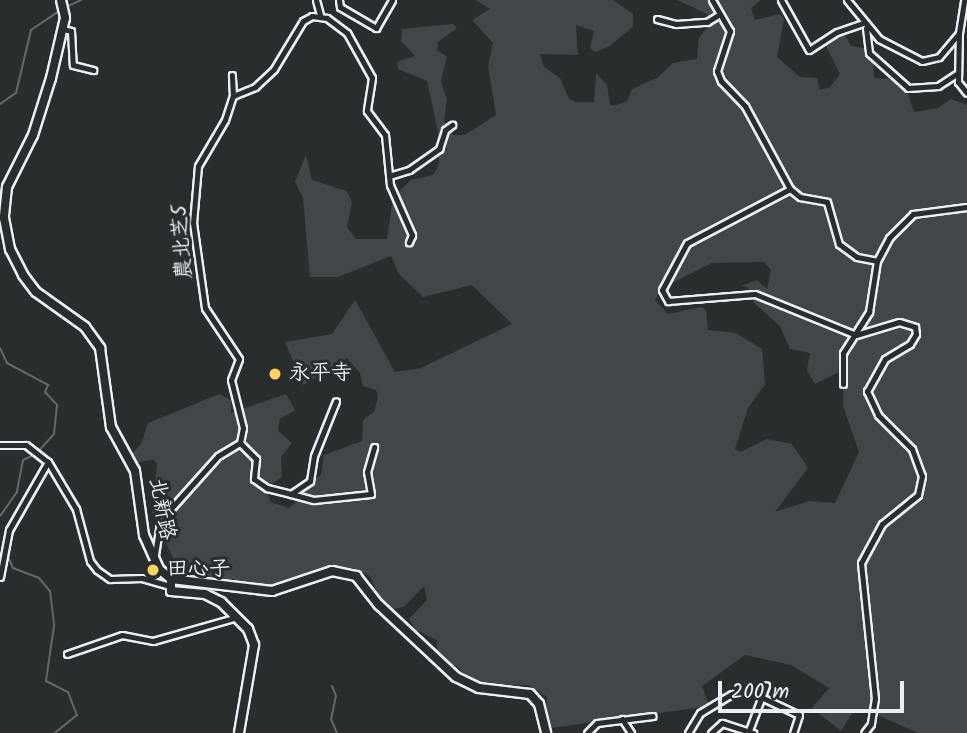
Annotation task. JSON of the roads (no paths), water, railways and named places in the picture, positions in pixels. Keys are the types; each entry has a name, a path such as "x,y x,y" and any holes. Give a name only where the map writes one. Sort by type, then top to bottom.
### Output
{"main road":[{"name":"北新路","path":"62,1 65,18 63,29 41,113 7,187 4,218 10,249 23,275 36,292 85,327 100,348 111,427 135,471 144,536 154,561 171,582"},
{"path":"171,582 272,591 332,571 356,576 379,605 456,677 479,688 530,694 539,704 546,733"},
{"path":"171,582 179,595 205,594 237,617 254,645 239,733"}],"street":[{"path":"316,0 320,15 358,46 372,78 367,111 385,135 389,176 412,235 409,242"},
{"path":"339,0 340,7 376,27 392,0"},
{"path":"712,0 730,31 718,71 721,81 745,106 790,189 800,197 827,202 839,244 857,257 877,261"},
{"path":"781,0 809,50 837,32 865,25"},
{"path":"847,0 865,25 922,61 939,57 959,33"},
{"path":"964,0 959,33 958,74 961,90 967,93"},
{"path":"657,19 676,24 707,22 720,14"},
{"path":"232,75 233,96 255,87 274,69 303,21 320,15"},
{"path":"865,25 869,53 908,88 938,86 958,74"},
{"path":"63,29 71,31 73,65 93,70"},
{"name":"農北芝5","path":"233,96 198,166 193,223 205,308 239,359 231,380 243,428 240,443"},
{"path":"389,176 409,170 439,149 445,130 452,125"},
{"path":"790,189 687,243 665,278 663,296 668,301 755,294 856,335 899,322 915,327 916,334 910,344 886,359 867,391 878,415 912,449 922,476 918,495 882,524 861,563 875,698 871,724 864,733"},
{"path":"843,384 841,361 869,312 877,261 889,238 913,214 967,207"},
{"path":"291,494 310,481 314,456 336,401"},
{"path":"0,444 16,443 37,450 48,463 76,509 90,561 97,570 110,579 127,582 142,578 171,582"},
{"path":"154,561 159,528 167,513 218,456 240,443 256,459 254,480 267,488 314,500 371,494 368,472 374,447"},
{"path":"0,577 9,530 48,463"},
{"path":"67,654 122,635 153,641 237,617"},
{"path":"711,733 722,723 750,733 766,685"},
{"path":"688,733 700,713 732,694"},
{"path":"761,697 799,715 793,733"},
{"path":"587,733 597,723 653,716"},
{"path":"622,719 631,733"}],"waterway":[{"path":"66,7 81,0"},
{"path":"0,104 16,93 31,30 61,10"},
{"path":"0,348 7,363 48,385 45,392 57,405 54,434 36,454 23,460 17,492 0,516"},
{"path":"7,554 13,568 39,578 50,591 54,626 46,681 68,692 77,715 55,733"},
{"path":"332,686 336,696 331,719 337,733"}],"place":[{"name":"永平寺","path":"275,374"},
{"name":"田心子","path":"153,570"}]}
